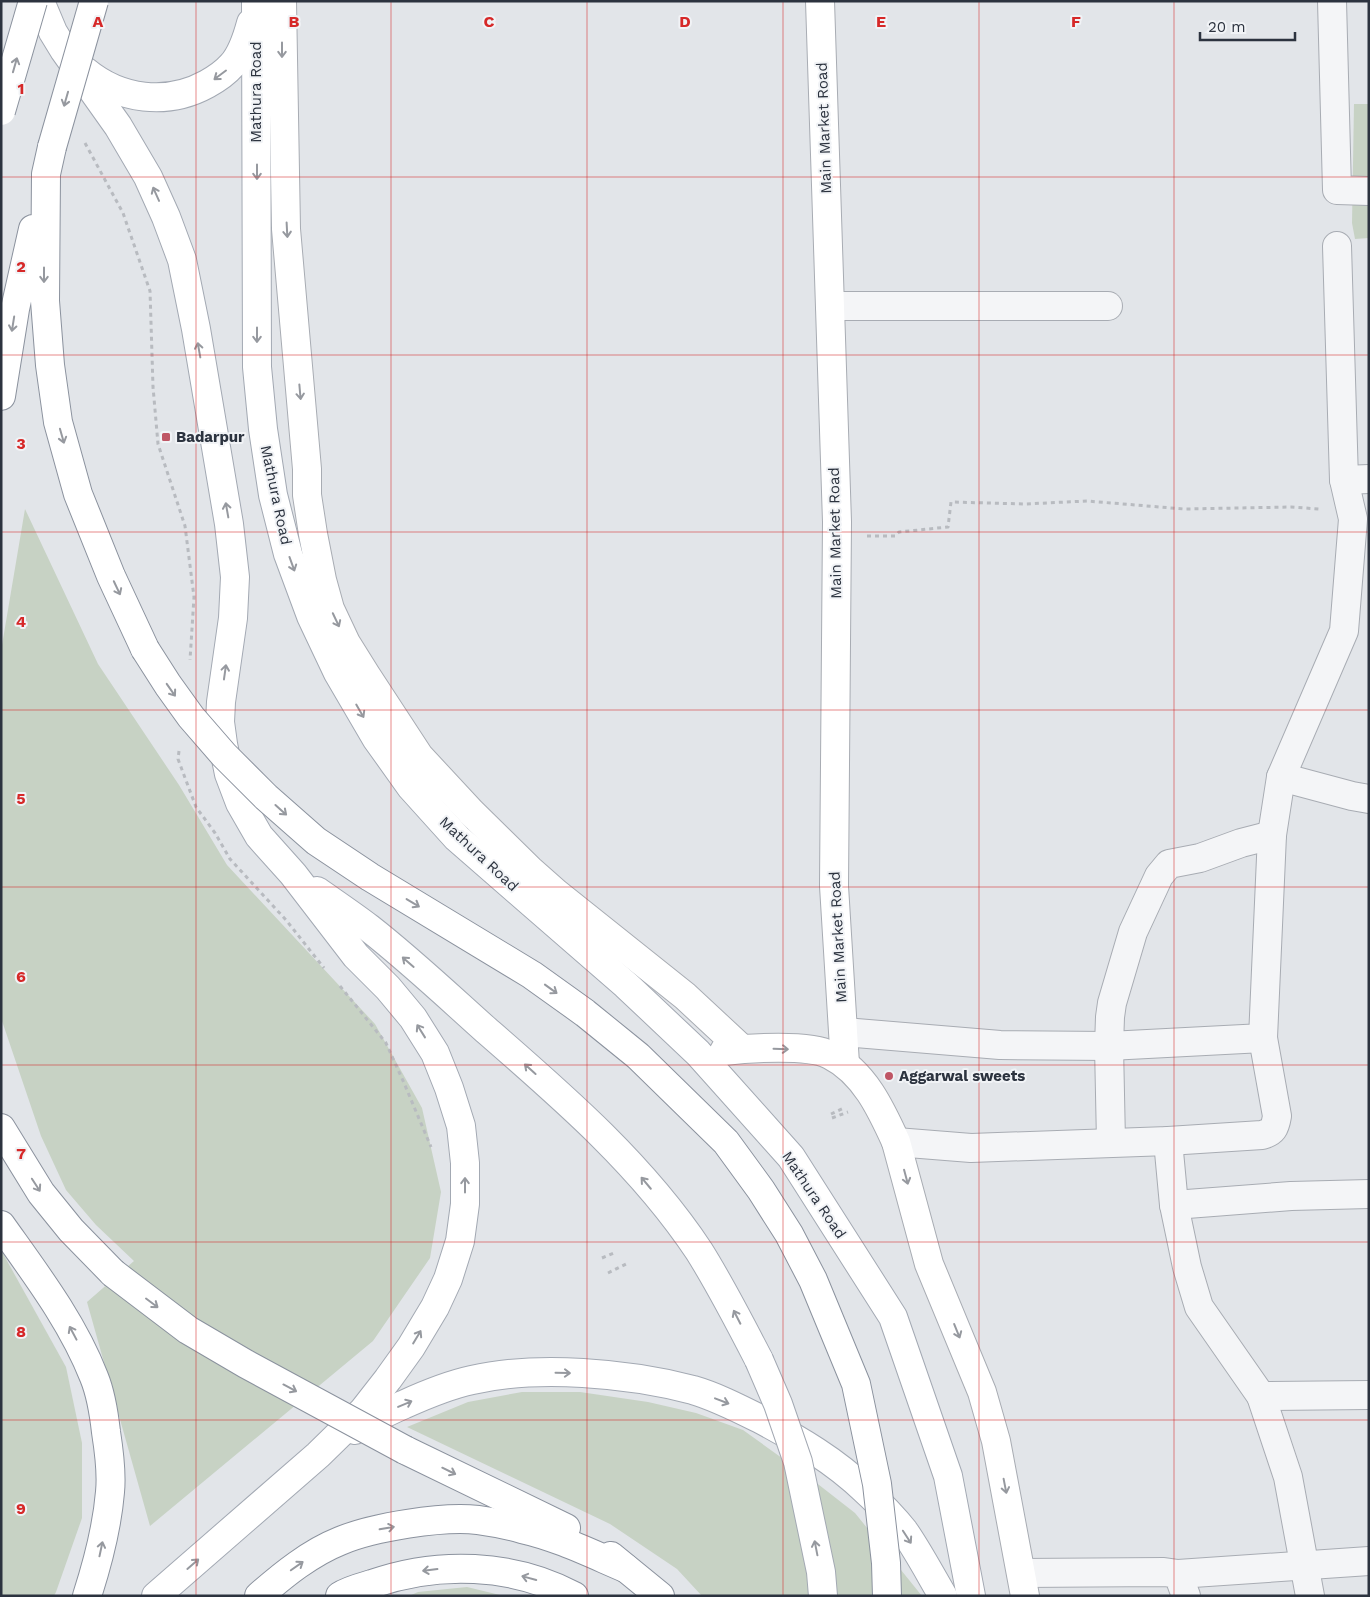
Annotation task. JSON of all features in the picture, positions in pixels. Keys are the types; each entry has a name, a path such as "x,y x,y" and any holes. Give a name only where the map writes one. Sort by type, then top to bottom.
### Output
{"main road":[{"path":"1,112 33,1"},
{"path":"40,1 64,50 118,126 148,177 182,260 228,514 235,577 233,618 220,722 229,774 240,803 259,836 293,874 356,956 388,988 413,1018 435,1053 449,1088 460,1126 465,1163 465,1204 460,1241 448,1279 435,1307 411,1347 363,1411 318,1455 156,1596"},
{"path":"1,396 15,309 46,174 94,1"},
{"name":"Main Market Road","path":"820,1 837,537 834,886 845,1064"},
{"path":"64,50 89,74 112,89 134,96 158,98 180,95 198,89 232,66 240,54 265,2"},
{"path":"265,2 307,468 307,495 322,580 330,609 346,643 419,756 471,812 550,888 685,996 742,1049"},
{"name":"Mathura Road","path":"265,2 258,367 263,429 273,495 288,554 311,616 338,673 352,697 376,738 411,787 457,838 618,979 698,1053 791,1157 893,1317 948,1476 971,1596"},
{"path":"46,174 45,301 50,365 58,422 78,494 145,649 172,691 211,740 266,797 316,841 370,877 532,975 577,1008 638,1056 726,1142 761,1190 789,1234 813,1280 856,1384 870,1440 877,1484 886,1563 887,1596"},
{"path":"293,874 369,928 588,1121 635,1170 698,1250 728,1300 759,1360 778,1404 798,1462 821,1572 824,1596"},
{"path":"698,1053 742,1049 812,1050 829,1054 845,1064 861,1079 896,1142 929,1264 982,1392 994,1433 1024,1584"},
{"path":"1,1128 41,1192 71,1230 113,1273 188,1330 246,1364 405,1450 569,1529 598,1546 660,1596"},
{"path":"1,1225 55,1302 75,1337 94,1377 105,1422 109,1450 110,1491 97,1566 87,1596"},
{"path":"318,1455 372,1418 436,1390 473,1380 520,1374 606,1375 653,1382 694,1391 739,1408 794,1437 831,1461 865,1490 903,1530 943,1596"},
{"path":"258,1596 299,1563 340,1541 375,1530 430,1521 476,1520 524,1529 571,1545 625,1568"},
{"path":"340,1596 390,1578 432,1569 479,1569 527,1576 574,1596"}],"street":[{"path":"1332,1 1337,190 1369,190"},
{"path":"896,1142 972,1148 1168,1141 1262,1135 1271,1132 1275,1127 1277,1116 1263,1038 1272,835 1281,777 1344,631 1357,479 1337,246"},
{"path":"830,306 1108,306"},
{"path":"1281,777 1369,799"},
{"path":"1111,1142 1109,1046 1112,1004 1133,932 1159,876 1169,864 1200,858 1241,843 1272,835"},
{"path":"844,1032 1000,1045 1109,1046 1263,1038"},
{"path":"1168,1141 1174,1205 1187,1267 1199,1308 1261,1396 1288,1477 1306,1566 1310,1596"},
{"path":"1174,1205 1291,1196 1369,1194"},
{"path":"1261,1396 1369,1395"},
{"path":"1024,1584 1164,1572 1182,1585 1306,1566 1369,1562"}],"path":[{"path":"837,537 895,536 899,532 948,527 951,502 1025,504 1087,501 1184,509 1290,507 1328,510 1353,519"},
{"path":"602,1258 616,1252"},
{"path":"608,1272 626,1264"}],"green space":[{"path":"1354,104 1369,104 1369,238 1355,239 1352,223"},
{"path":"25,509 98,664 179,785 227,865 375,1024 422,1108 441,1192 430,1258 373,1341 150,1526 87,1302 134,1261 96,1225 66,1190 41,1136 1,1018 1,651"},
{"path":"1,1250 66,1367 82,1443 82,1518 54,1596 1,1596"},
{"path":"522,1392 580,1392 648,1402 696,1413 743,1430 855,1513 922,1596 702,1596 677,1569 610,1524 407,1427 468,1402"},
{"path":"467,1587 504,1596 409,1596 418,1592"}],"place":[{"name":"Badarpur","path":"166,437"},
{"name":"Aggarwal sweets","path":"889,1076"}]}
